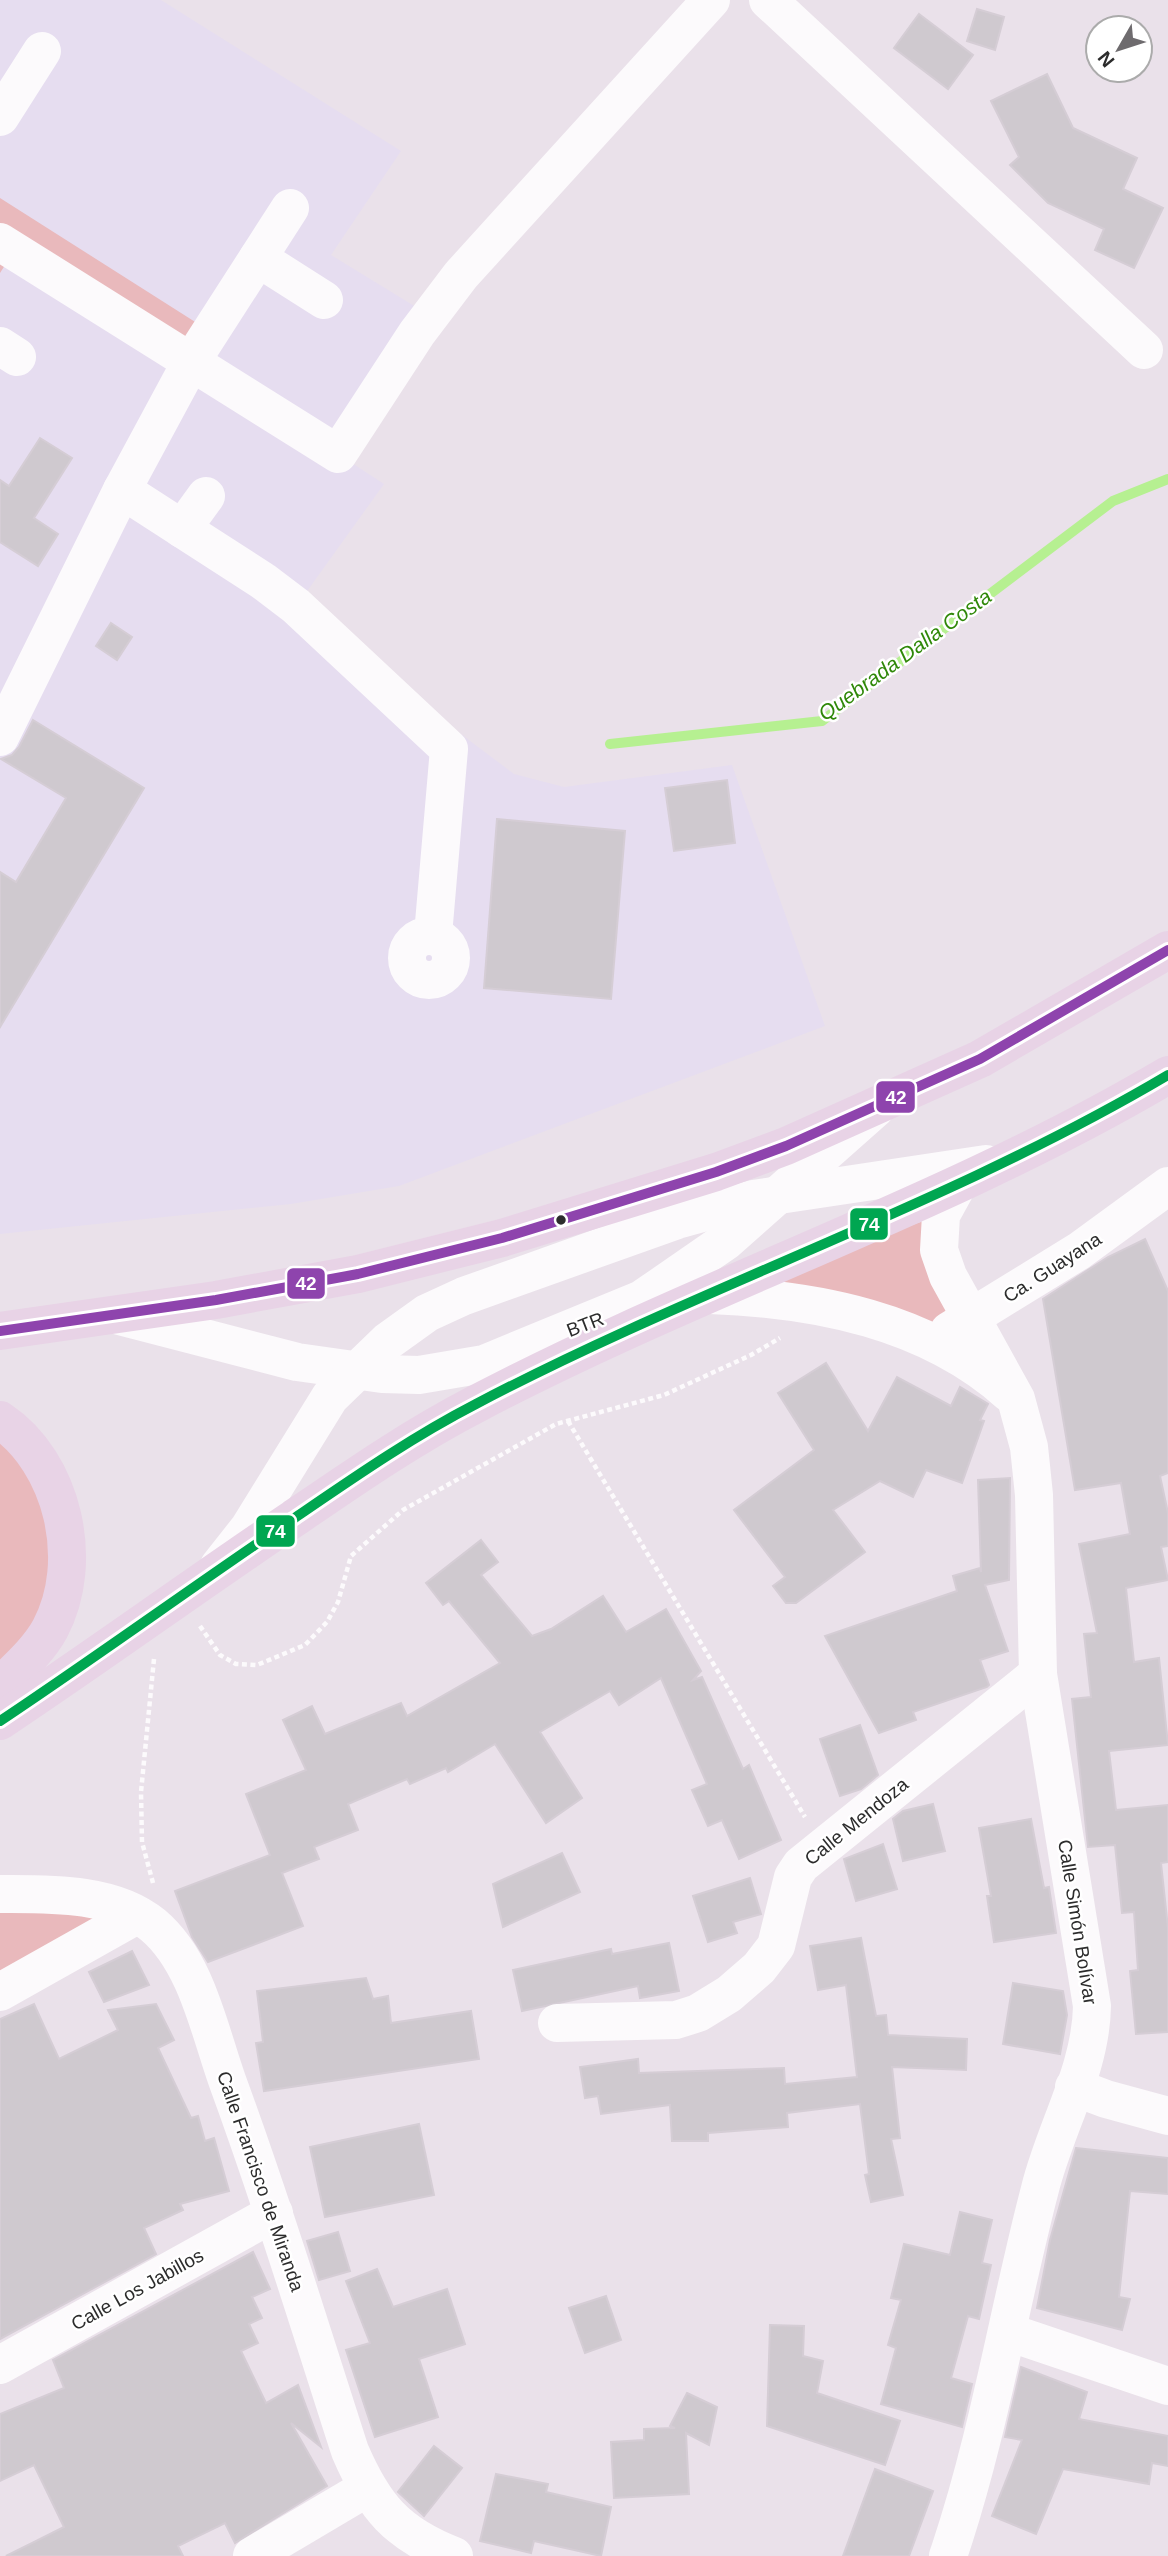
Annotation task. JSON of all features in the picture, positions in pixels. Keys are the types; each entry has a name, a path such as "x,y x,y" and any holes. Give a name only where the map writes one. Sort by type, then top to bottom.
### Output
{"main road":[{"path":"0,1331 117,1315 358,1274 502,1238 716,1172 786,1146 979,1059 1168,950"},
{"path":"0,1721 411,1440 472,1406 552,1365 1012,1160 1168,1075"},
{"path":"0,1420 26,1441 47,1472 63,1520 65,1558 61,1602 49,1630 0,1686"}],"street":[{"path":"5,255 191,362 338,454 417,333 461,275 710,0"},
{"path":"768,0 1144,350"},
{"path":"0,117 42,51"},
{"path":"0,737 122,490 191,362 290,208"},
{"path":"258,257 324,300"},
{"path":"122,490 263,580 296,606 449,749 433,935"},
{"path":"182,529 206,496"},
{"name":"BTR","path":"117,1315 297,1362 357,1371 419,1375 484,1364 620,1311 693,1266 781,1195 883,1102"},
{"name":"BTR","path":"210,1575 249,1528 330,1397 388,1341 427,1313 464,1296 677,1220 781,1195 1012,1160"},
{"name":"Calle Simón Bolívar","path":"948,2556 970,2491 1039,2191 1088,2046 1092,2006 1038,1674 1034,1495 1029,1447 1016,1399 948,1276 939,1250 941,1215 957,1186"},
{"name":"Ca. Guayana","path":"932,1341 1079,1251 1168,1186"},
{"path":"710,1295 764,1297 867,1317 932,1341 989,1375 1016,1399"},
{"name":"Calle Mendoza","path":"557,2024 676,2020 698,2013 729,1994 759,1968 776,1946 793,1877 822,1845 1038,1674"},
{"name":"Calle Francisco de Miranda","path":"0,1894 40,1894 97,1900 151,1923 172,1944 188,1973 274,2214 350,2451 367,2488 396,2525 415,2539 454,2556"},
{"path":"0,1992 137,1915"},
{"path":"1074,2087 1105,2099 1168,2116"},
{"name":"Calle Los Jabillos","path":"0,2365 274,2214"},
{"path":"1008,2332 1168,2386"},
{"path":"252,2556 367,2488"}],"path":[{"path":"172,1944 142,1842 141,1792 154,1657 166,1606 220,1655 236,1664 257,1665 276,1659 305,1645 327,1622 338,1602 351,1556 394,1517 509,1448 568,1421 664,1395 751,1355 789,1332 817,1307"},
{"path":"568,1421 822,1845"}],"shaded area":[{"path":"0,0 161,0 401,151 331,255 429,315 338,454 384,484 305,594 405,692 514,774 564,787 732,765 825,1026 399,1186 291,1204 0,1234"},
{"path":"0,198 211,332 191,362 14,251 0,273"},
{"path":"941,1215 993,1354 935,1350 710,1295"},
{"path":"0,1420 25,1441 65,1572 0,1686"},
{"path":"0,1894 128,1910 0,1992"}],"building":[{"path":"977,9 1004,17 995,50 967,41"},
{"path":"919,14 973,55 948,89 894,48"},
{"path":"1047,74 1073,128 1137,158 1123,189 1163,208 1134,268 1095,250 1104,229 1048,203 1010,165 1019,157 991,101"},
{"path":"40,438 72,458 34,518 58,534 38,566 0,542 0,480 9,486"},
{"path":"111,623 132,637 117,660 96,646"},
{"path":"33,720 144,788 0,1027 0,872 16,882 66,798 1,759 12,755 19,747"},
{"path":"727,780 735,843 674,851 665,788"},
{"path":"497,819 625,831 611,999 484,988"},
{"path":"1145,1239 1168,1291 1168,1473 1160,1476 1168,1513 1168,1546 1161,1547 1168,1580 1126,1588 1134,1662 1159,1658 1168,1745 1109,1751 1116,1810 1168,1805 1168,1862 1161,1863 1168,1928 1168,2032 1136,2034 1130,1971 1138,1970 1134,1912 1122,1913 1115,1845 1088,1847 1072,1699 1091,1697 1084,1634 1097,1633 1079,1544 1130,1534 1121,1483 1075,1490 1043,1299 1108,1257"},
{"path":"826,1363 868,1431 897,1377 951,1406 960,1387 988,1404 980,1420 984,1421 962,1483 926,1470 913,1497 880,1481 833,1510 865,1552 796,1603 786,1603 773,1586 785,1577 734,1510 814,1450 778,1393"},
{"path":"1010,1478 1009,1580 985,1585 1008,1651 980,1660 989,1685 987,1687 913,1712 916,1720 879,1733 825,1636 957,1591 953,1576 980,1568 981,1572 978,1480"},
{"path":"481,1540 498,1562 481,1575 532,1636 551,1629 603,1596 626,1632 666,1609 701,1671 693,1680 702,1677 743,1769 749,1765 781,1840 739,1859 722,1820 708,1826 692,1790 707,1784 661,1678 619,1705 610,1691 540,1732 582,1798 546,1823 495,1744 448,1772 446,1768 410,1784 407,1779 348,1804 358,1830 314,1847 319,1859 282,1873 303,1926 208,1962 192,1937 175,1891 270,1855 246,1794 306,1770 283,1720 312,1706 325,1734 401,1703 407,1716 500,1663 449,1601 443,1605 426,1583"},
{"path":"860,1725 878,1775 861,1789 840,1796 820,1739"},
{"path":"933,1804 945,1851 903,1861 893,1819 903,1811"},
{"path":"1031,1819 1044,1888 1049,1887 1056,1933 994,1942 987,1896 991,1896 979,1828"},
{"path":"883,1844 897,1889 856,1901 844,1859"},
{"path":"562,1853 580,1892 503,1927 493,1884"},
{"path":"750,1878 761,1914 733,1922 737,1933 708,1942 693,1896"},
{"path":"861,1938 876,2016 886,2015 888,2035 967,2039 966,2070 892,2067 900,2138 891,2139 903,2195 871,2202 865,2175 869,2174 860,2104 787,2113 788,2127 708,2133 708,2141 672,2141 670,2105 601,2114 598,2096 585,2098 580,2067 638,2059 639,2073 784,2068 785,2084 857,2077 846,1985 818,1990 810,1946"},
{"path":"669,1943 679,1991 640,1998 638,1986 522,2011 513,1970 611,1949 612,1954"},
{"path":"132,1951 149,1985 104,2002 89,1972"},
{"path":"366,1978 373,1999 388,1996 391,2023 471,2011 479,2059 264,2091 256,2043 263,2042 257,1991"},
{"path":"1013,1983 1063,1991 1067,2015 1060,2054 1003,2044"},
{"path":"34,2004 59,2059 118,2030 108,2010 156,2004 174,2040 158,2048 191,2118 198,2116 205,2141 214,2138 229,2191 180,2204 183,2210 144,2228 156,2254 0,2339 0,2019"},
{"path":"419,2124 434,2195 325,2217 310,2147"},
{"path":"1076,2148 1168,2158 1168,2194 1130,2191 1119,2297 1130,2299 1122,2330 1037,2308 1050,2240"},
{"path":"960,2212 992,2220 982,2263 991,2265 979,2319 968,2316 951,2378 972,2384 962,2427 881,2404 896,2348 888,2345 901,2300 891,2298 904,2244 950,2255"},
{"path":"338,2232 350,2271 319,2280 307,2241"},
{"path":"253,2252 270,2289 252,2297 262,2318 249,2324 258,2343 241,2351 266,2403 298,2385 321,2447 291,2423 327,2486 235,2543 225,2523 178,2546 183,2556 6,2556 64,2527 34,2465 0,2481 0,2414 64,2388 53,2360"},
{"path":"377,2269 393,2307 447,2289 465,2344 419,2359 438,2417 375,2437 346,2350 370,2343 346,2281"},
{"path":"606,2296 621,2340 585,2353 569,2308"},
{"path":"770,2325 804,2326 803,2356 823,2361 817,2393 900,2421 885,2465 767,2426"},
{"path":"1021,2367 1087,2392 1079,2419 1168,2436 1168,2466 1152,2463 1149,2484 1063,2469 1036,2534 992,2516 1022,2440 1005,2437"},
{"path":"687,2393 717,2407 709,2445 686,2433 689,2494 614,2498 611,2442 644,2440 644,2429 675,2428 670,2426"},
{"path":"434,2446 462,2468 424,2516 398,2492"},
{"path":"875,2469 933,2491 909,2556 843,2556"},
{"path":"496,2474 548,2484 546,2492 611,2507 601,2556 534,2541 531,2553 480,2541"}],"waterway":[{"name":"Quebrada Dalla Costa","path":"610,744 822,721 1113,501 1168,479"}],"transit line":[{"name":"42","path":"0,1331 216,1300 358,1274 502,1238 716,1172 786,1146 980,1059 1168,950"},
{"name":"74","path":"0,1721 338,1488 452,1417 648,1321 998,1165 1084,1122 1168,1075"}]}
